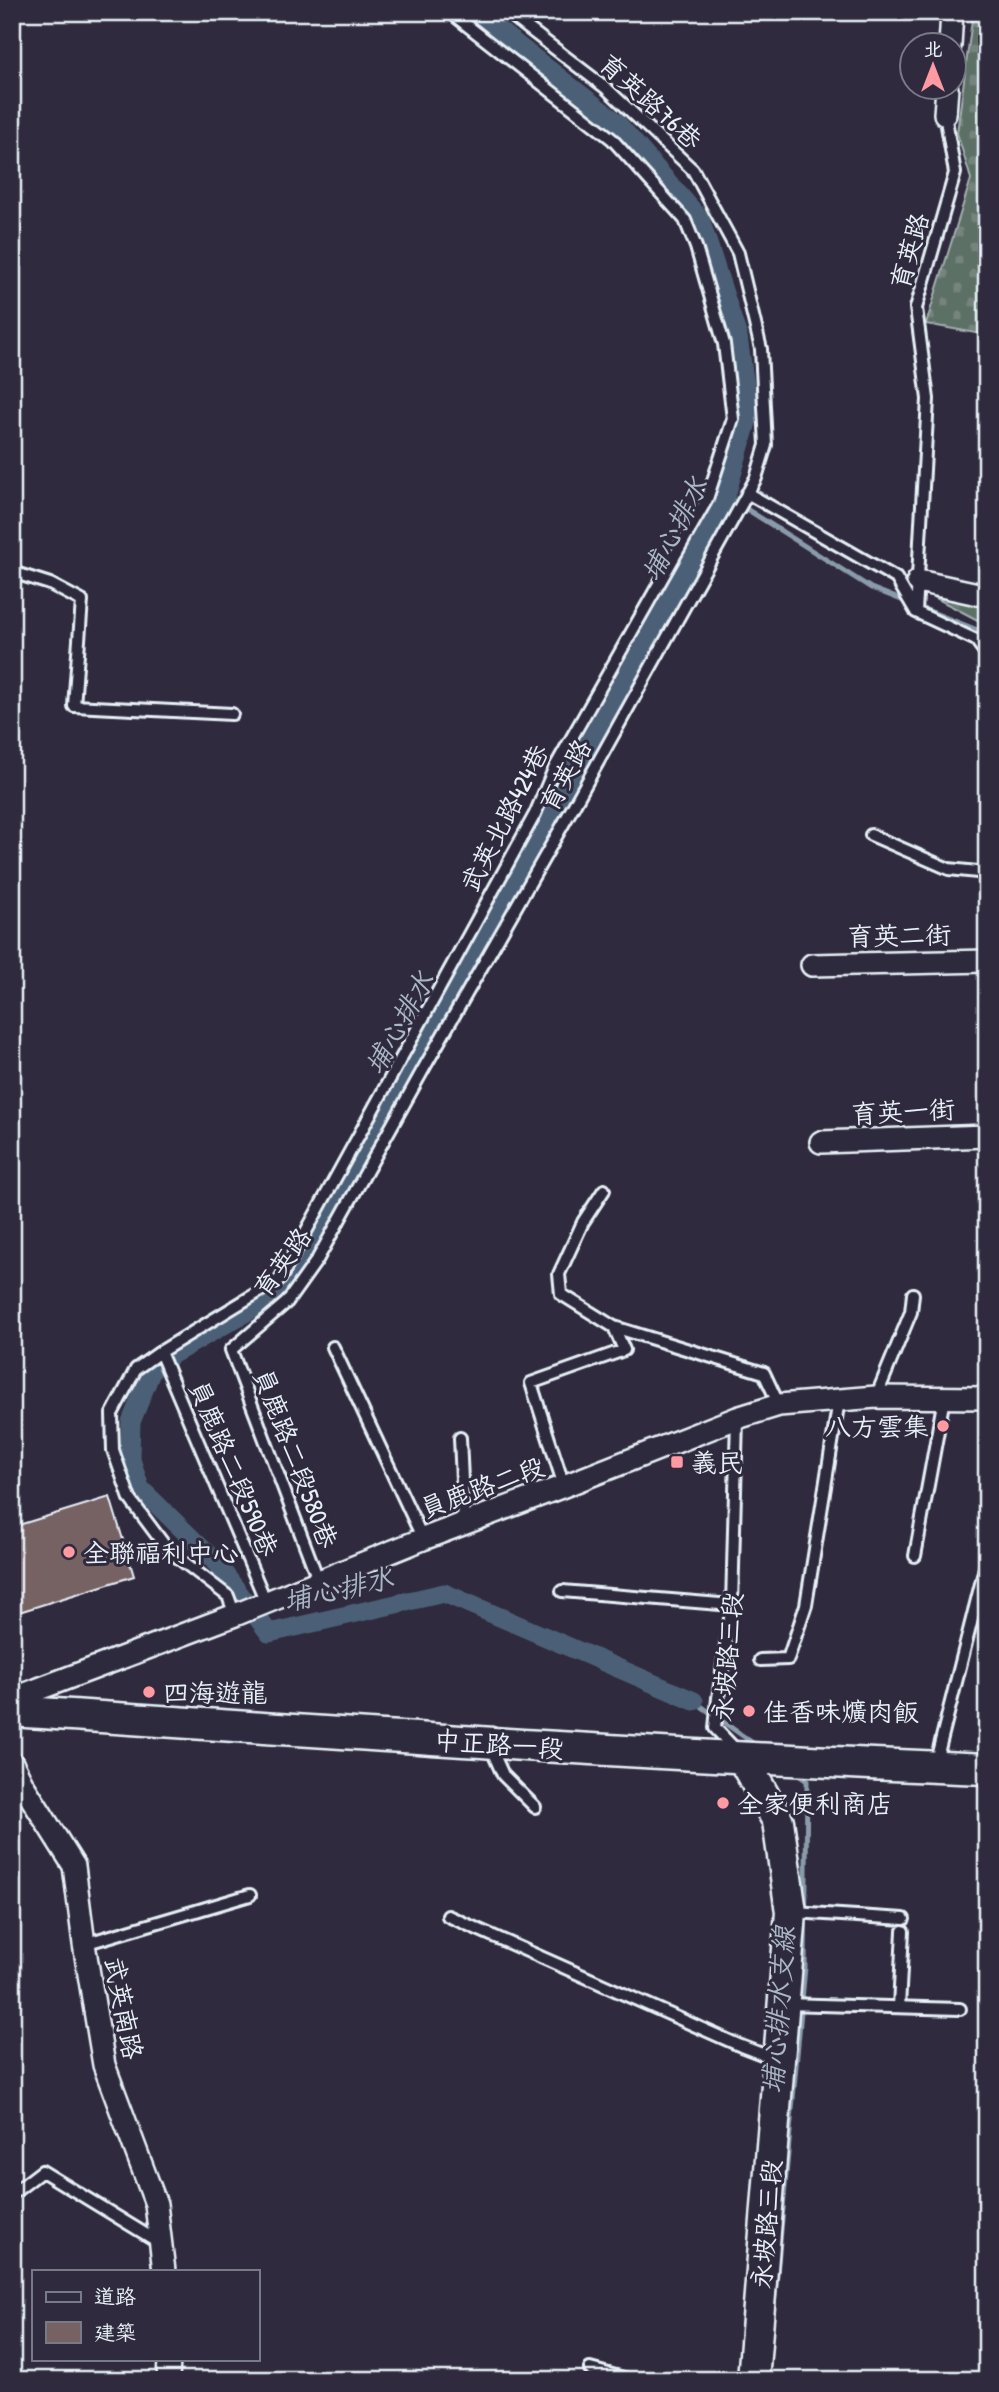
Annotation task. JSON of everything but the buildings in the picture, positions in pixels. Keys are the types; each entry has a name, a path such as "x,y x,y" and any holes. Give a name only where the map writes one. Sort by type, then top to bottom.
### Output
{"main road":[{"name":"中正路一段","path":"12,1711 489,1744 743,1759 987,1769"},
{"name":"永坡路三段","path":"743,1759 778,1821 791,1912 753,2380"}],"street":[{"path":"951,32 952,12"},
{"path":"945,114 946,102"},
{"path":"918,582 987,596"},
{"name":"育英二街","path":"812,965 987,961"},
{"name":"育英一街","path":"821,1142 987,1136"},
{"name":"員鹿路二段","path":"12,1699 235,1615 737,1418 779,1405 876,1397 987,1398"},
{"name":"武英南路","path":"12,1763 74,1866 83,1944 104,2065 156,2204 164,2270"},
{"path":"168,2380 169,2360"}],"lane":[{"name":"武英北路424巷","path":"235,1615 228,1596 168,1550 130,1499 113,1450 112,1414 136,1369 279,1279 535,814 554,769 707,499 733,419 723,344 685,220 612,139 450,12"},
{"name":"育英路76巷","path":"507,12 606,88 693,170 738,253 761,349 766,445 756,478 747,493"},
{"name":"育英路","path":"916,612 928,399 916,308 955,173 945,114"},
{"path":"747,493 896,578 916,612 975,640 987,654"},
{"name":"育英路","path":"231,1350 287,1303 317,1260 747,493"},
{"path":"12,572 50,584 82,601 74,706 232,714"},
{"path":"871,835 949,869 987,873"},
{"path":"604,1190 583,1222 559,1274 561,1294 614,1327 764,1373 779,1405"},
{"path":"876,1397 911,1312 912,1294"},
{"path":"564,1486 531,1383 624,1350 614,1327"},
{"path":"332,1347 423,1539"},
{"name":"員鹿路二段580巷","path":"231,1350 318,1582"},
{"name":"員鹿路二段590巷","path":"160,1352 266,1602"},
{"path":"915,1556 944,1398"},
{"path":"760,1661 788,1659 806,1605 839,1400"},
{"name":"永坡路三段","path":"737,1418 732,1605 715,1728 743,1759"},
{"path":"460,1438 464,1523"},
{"path":"934,1767 987,1560"},
{"path":"562,1591 732,1605"},
{"path":"489,1744 503,1775 535,1807"},
{"path":"83,1944 250,1895"},
{"path":"791,1912 904,1919"},
{"path":"448,1916 780,2061"},
{"path":"899,2007 903,1931"},
{"path":"785,2004 960,2009"},
{"path":"12,2194 42,2171 161,2243"},
{"path":"590,2370 631,2380"}],"green space":[{"path":"973,12 987,12 987,335 926,324 971,179 957,133 961,102 968,102 968,50"},
{"path":"934,597 987,607 987,625"}],"waterway":[{"name":"埔心排水","path":"475,12 616,122 700,219 738,337 749,415 723,506 278,1294 154,1365 131,1422 130,1456 140,1488 214,1560 269,1633 444,1593 694,1701"},
{"path":"726,496 871,588 987,635"},
{"name":"埔心排水支線","path":"694,1701 757,1746"},
{"name":"埔心排水支線","path":"774,2307 805,1967 807,1781 794,1772"}],"place":[{"name":"八方雲集","path":"943,1426"},
{"name":"義民","path":"677,1462"},
{"name":"全聯福利中心","path":"69,1552"},
{"name":"四海遊龍","path":"149,1692"},
{"name":"佳香味爌肉飯","path":"749,1711"},
{"name":"全家便利商店","path":"723,1803"}]}
